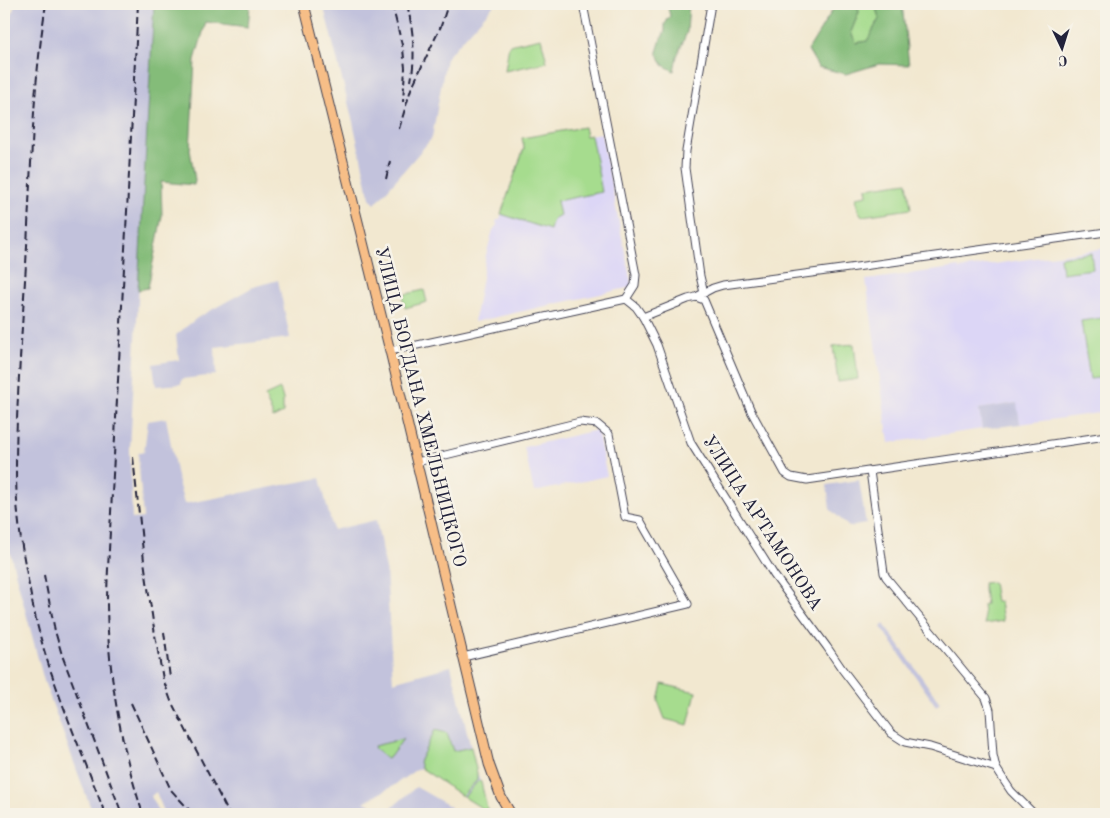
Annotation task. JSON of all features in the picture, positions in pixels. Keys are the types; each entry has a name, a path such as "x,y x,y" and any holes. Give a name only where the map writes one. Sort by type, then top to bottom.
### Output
{"main road":[{"name":"УЛИЦА БОГДАНА ХМЕЛЬНИЦКОГО","path":"304,4 490,764 501,797 511,814"}],"street":[{"path":"390,351 626,299 635,285 636,275 583,4"},
{"path":"704,294 685,168 686,151 711,4"},
{"path":"643,317 723,285 1106,232"},
{"path":"696,297 704,300 751,411 785,473 791,477 807,480 1106,436"},
{"name":"УЛИЦА АРТАМОНОВА","path":"626,299 636,307 643,317 657,345 691,443 774,575 891,733 905,742 930,747 996,768"},
{"path":"417,462 580,422 597,424 609,434 625,517 640,520 688,604 463,657"},
{"path":"870,470 884,573 986,698 990,710 992,755 996,768 1010,791 1034,814"}],"shaded area":[{"path":"15,4 154,4 130,450 132,519 143,518 138,453 144,452 148,421 166,418 184,504 320,478 333,530 376,520 386,569 393,682 451,666 488,812 421,768 364,802 388,811 416,787 451,807 446,814 165,814 156,792 151,796 159,814 93,814 44,681 4,530 4,111 7,34"},
{"path":"323,4 495,4 446,58 432,138 375,204 370,198"},
{"path":"601,133 632,287 474,322 486,255 493,230 497,225 496,221 500,219 524,148"},
{"path":"1106,248 1106,412 1020,424 1016,403 979,409 982,429 889,443 866,280"},
{"path":"278,280 290,338 215,347 216,375 182,379 181,384 156,386 153,364 179,360 176,335 197,318 253,287"},
{"path":"1017,403 1020,424 982,429 979,409"},
{"path":"597,430 607,476 534,492 524,447"},
{"path":"859,480 866,524 849,527 830,509 827,485"},
{"path":"884,624 940,703 936,706 881,627"}],"green space":[{"path":"154,4 250,6 248,27 206,22 195,60 190,150 195,180 194,185 161,182 162,216 148,288 138,290"},
{"path":"665,4 689,4 687,32 677,56 674,71 663,65 657,52 665,31 665,24 670,16"},
{"path":"835,4 857,4 859,12 851,32 856,43 867,41 879,19 875,4 902,4 909,65 879,64 846,74 818,67 808,50"},
{"path":"857,4 875,4 879,19 867,41 856,43 851,32 859,12"},
{"path":"541,38 547,62 505,71 509,45"},
{"path":"584,127 586,136 591,135 602,192 557,201 560,215 553,219 550,230 501,214 524,148 522,138"},
{"path":"907,182 911,209 862,216 858,210 856,197 867,195 866,188"},
{"path":"1091,253 1093,269 1062,273 1060,257"},
{"path":"424,290 427,302 405,308 402,295"},
{"path":"1102,318 1106,346 1106,377 1090,379 1081,321"},
{"path":"854,344 858,379 838,382 833,346"},
{"path":"280,389 283,399 283,413 273,418 265,396"},
{"path":"993,582 996,602 1000,602 1003,621 985,624 983,605 986,604 983,583"},
{"path":"662,684 696,692 688,725 665,719 658,701"},
{"path":"435,730 447,733 453,751 471,747 477,780 462,796 421,768 419,762"},
{"path":"403,739 390,757 386,759 374,746"},
{"path":"479,780 481,782 488,812 464,797"}],"railway":[{"path":"46,4 35,101 16,445 16,484 20,536 32,602 42,643 50,670 105,814"},
{"path":"138,4 107,604 110,657 117,710 128,763 143,814"},
{"path":"392,4 403,49 405,68 403,102"},
{"path":"407,4 413,42 411,81"},
{"path":"399,129 411,89 441,26 448,4"},
{"path":"386,179 390,161"},
{"path":"133,457 144,561 163,679 171,701 229,814"},
{"path":"44,575 55,631 62,655 122,814"},
{"path":"164,632 170,678"},
{"path":"131,703 171,790 193,814"}]}
